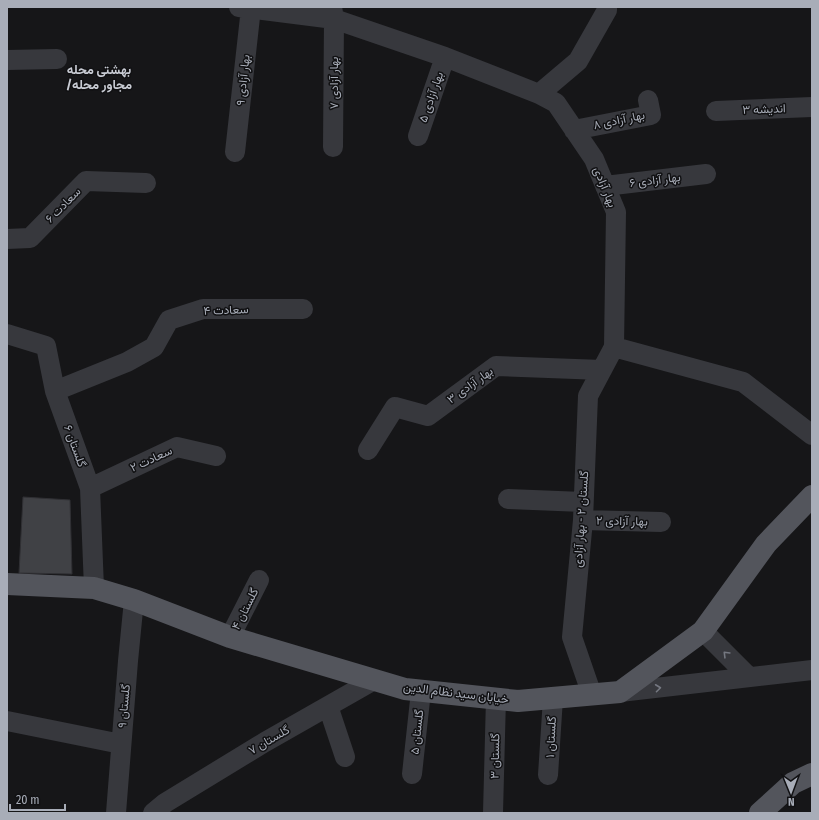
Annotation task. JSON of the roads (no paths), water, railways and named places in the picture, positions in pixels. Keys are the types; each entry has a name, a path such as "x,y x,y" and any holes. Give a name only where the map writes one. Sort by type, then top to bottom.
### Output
{"main road":[{"path":"620,692 703,631 766,544 812,496"},
{"name":"خیابان سید نظام الدین","path":"7,584 94,588 134,600 230,637 405,689 518,701 620,692"},
{"path":"760,813 793,783 812,774"}],"street":[{"name":"بهار آزادی","path":"245,8 333,13 539,94 556,103 594,159 616,212 614,347"},
{"name":"بهار آزادی ۹","path":"235,152 245,8"},
{"path":"539,94 578,61 605,8"},
{"name":"بهار آزادی ۷","path":"333,13 333,147"},
{"name":"بهار آزادی ۵","path":"418,136 445,57"},
{"path":"7,60 57,59"},
{"name":"بهار آزادی ۸","path":"574,130 651,114 648,100"},
{"name":"اندیشه ۳","path":"716,111 812,107"},
{"name":"بهار آزادی ۶","path":"605,186 706,174"},
{"name":"سعادت ۶","path":"7,240 30,238 86,180 146,183"},
{"name":"سعادت ۴","path":"55,391 127,362 154,347 169,320 203,309 303,309"},
{"name":"گلستان ۶","path":"7,334 46,346 55,391 90,488 94,588"},
{"path":"614,347 743,382 812,435"},
{"name":"گلستان ۲ - بهار آزادی","path":"592,695 572,637 583,511 588,396 614,347"},
{"name":"بهار آزادی ۳","path":"368,450 395,407 428,416 496,366 602,370"},
{"name":"سعادت ۲","path":"90,488 177,447 216,456"},
{"name":"بهار آزادی ۲","path":"508,499 661,522"},
{"name":"گلستان ۴","path":"230,637 259,580"},
{"name":"گلستان ۹","path":"116,813 134,600"},
{"path":"703,631 749,677"},
{"path":"620,692 812,670"},
{"name":"گلستان ۷","path":"159,808 265,742 374,680"},
{"name":"گلستان ۵","path":"412,774 421,691"},
{"name":"گلستان ۳","path":"494,813 496,698"},
{"name":"گلستان ۱","path":"548,775 553,698"},
{"path":"328,706 345,757"},
{"path":"7,721 121,744"}],"district":[{"name":"بهشتی محله /مجاور محله","path":"99,76"}]}
